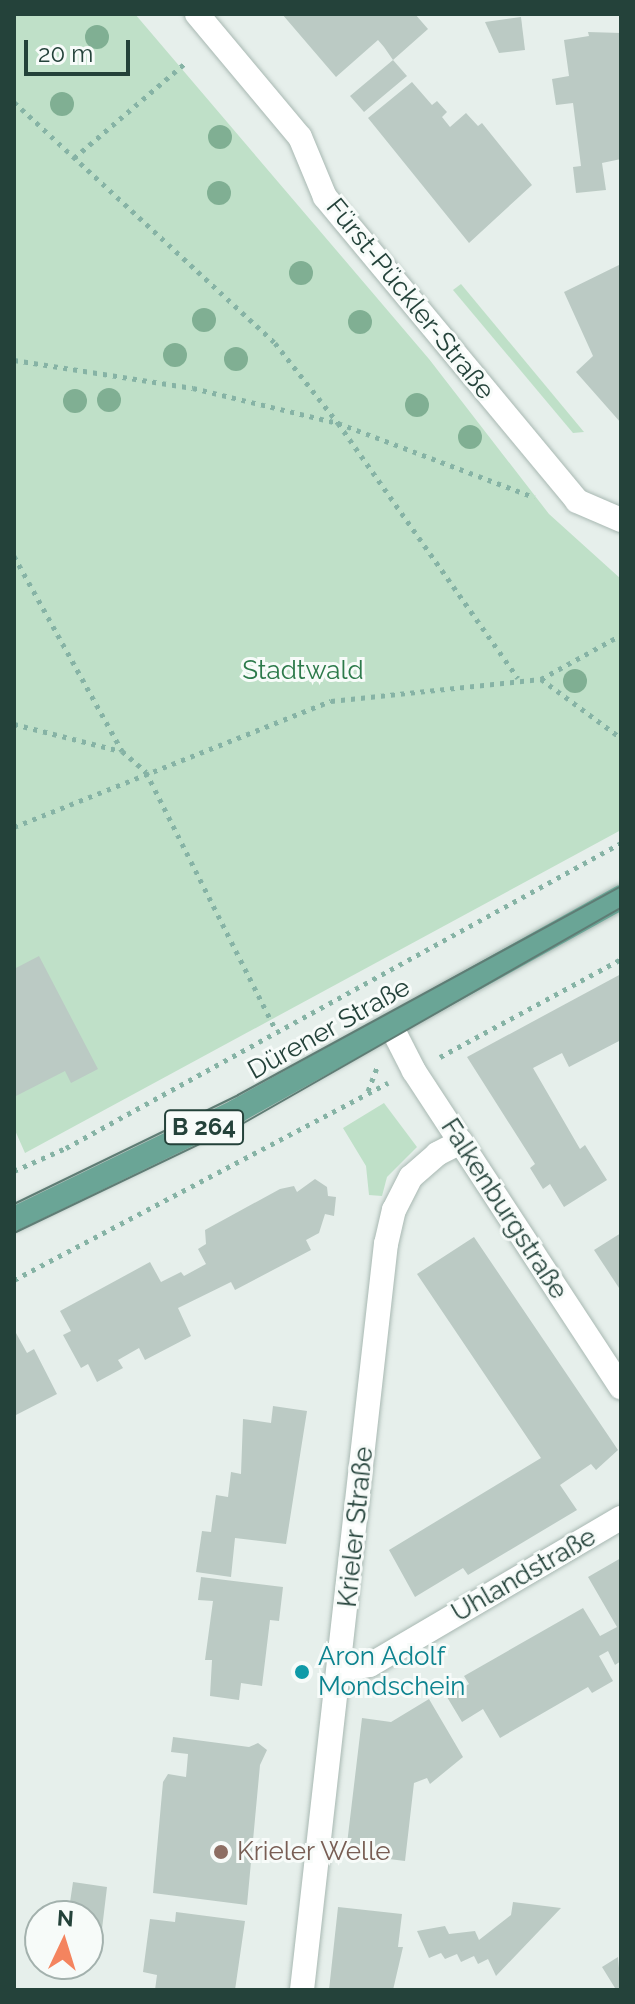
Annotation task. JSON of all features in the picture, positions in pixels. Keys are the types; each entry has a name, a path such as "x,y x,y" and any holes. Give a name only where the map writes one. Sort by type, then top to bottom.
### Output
{"main road":[{"name":"Dürener Straße","path":"14,1219 392,1028 621,897"}],"street":[{"name":"Fürst-Pückler-Straße","path":"197,14 300,137 325,197 577,501 621,520"},
{"name":"Falkenburgstraße","path":"392,1028 414,1071 621,1387"},
{"name":"Krieler Straße","path":"302,1990 341,1670 386,1244 394,1210 411,1177 437,1154 461,1142"},
{"name":"Uhlandstraße","path":"341,1670 370,1665 621,1518"}],"path":[{"path":"74,158 184,64"},
{"path":"14,102 275,343 338,423 518,678"},
{"path":"14,360 193,388 338,423 547,502"},
{"path":"14,556 122,751 146,772 276,1030"},
{"path":"14,827 331,701 518,678 541,679 621,635"},
{"path":"541,679 621,738"},
{"path":"14,724 122,751"},
{"path":"14,1171 66,1148 621,843"},
{"path":"14,1280 621,959"}],"green space":[{"name":"Stadtwald","path":"14,14 135,14 429,359 549,514 621,579 621,830 25,1153 14,1128"},
{"path":"461,284 584,432 573,433 453,290"},
{"path":"384,1103 417,1147 387,1177 382,1196 369,1195 366,1166 343,1128"}],"building":[{"path":"282,14 415,14 428,29 393,60 378,40 336,77"},
{"path":"521,17 525,50 499,53 485,22"},
{"path":"588,32 621,33 621,159 602,163 606,190 576,193 573,167 581,166 573,103 556,105 552,79 569,76 564,40 589,36"},
{"path":"393,60 407,76 364,112 350,96"},
{"path":"412,82 432,105 437,101 447,112 442,117 450,127 466,113 478,126 482,123 532,185 469,243 368,118"},
{"path":"621,264 621,423 576,372 593,356 564,292"},
{"path":"39,956 98,1069 71,1083 65,1071 14,1097 14,969"},
{"path":"621,974 621,1040 569,1067 562,1053 533,1068 580,1149 585,1145 607,1180 564,1207 550,1184 543,1189 530,1168 535,1164 467,1057"},
{"path":"315,1179 327,1187 328,1196 336,1197 334,1216 325,1214 319,1233 306,1240 311,1250 235,1290 231,1282 178,1308 191,1336 145,1360 139,1348 118,1360 123,1368 97,1382 88,1364 81,1368 63,1335 71,1331 60,1311 150,1262 161,1282 181,1272 184,1276 206,1264 198,1249 206,1244 205,1230 280,1189 294,1186 297,1192"},
{"path":"621,1233 621,1291 594,1250"},
{"path":"474,1237 618,1450 596,1470 591,1464 560,1485 577,1510 468,1575 463,1568 415,1597 389,1550 541,1458 417,1274"},
{"path":"16,1333 27,1353 34,1349 57,1394 14,1416"},
{"path":"273,1406 307,1411 286,1544 235,1538 231,1577 196,1572 202,1531 211,1532 216,1495 228,1497 231,1472 241,1474 243,1419 271,1423"},
{"path":"621,1558 621,1661 615,1665 608,1651 599,1656 613,1681 592,1693 588,1687 500,1738 483,1709 462,1722 447,1697 469,1684 464,1676 583,1608 600,1636 617,1627 588,1577"},
{"path":"201,1577 283,1587 279,1621 270,1620 262,1686 241,1683 239,1700 210,1696 212,1660 205,1660 213,1601 198,1600"},
{"path":"429,1699 463,1757 430,1784 427,1778 414,1783 405,1861 373,1857 375,1847 347,1844 362,1718 391,1722"},
{"path":"173,1737 249,1747 258,1743 267,1750 260,1765 247,1905 153,1893 163,1782 168,1774 186,1777 188,1754 171,1752"},
{"path":"73,1882 107,1887 104,1912 104,1900 70,1900"},
{"path":"513,1902 561,1908 496,1976 488,1959 478,1964 474,1956 461,1962 457,1954 445,1959 441,1953 429,1958 417,1931 445,1926 449,1934 475,1931 479,1940 511,1915"},
{"path":"338,1907 402,1914 398,1947 403,1947 393,1990 329,1990"},
{"path":"176,1912 245,1921 235,1990 155,1990 157,1975 143,1972 150,1919 175,1922"},
{"path":"618,1957 621,1990 612,1990 615,1988 602,1967"}],"tram line":[{"path":"14,1204 238,1095 621,886"},
{"path":"14,1233 242,1124 621,908"}],"place":[{"name":"Aron Adolf Mondschein","path":"302,1672"},
{"name":"Krieler Welle","path":"221,1852"}]}
